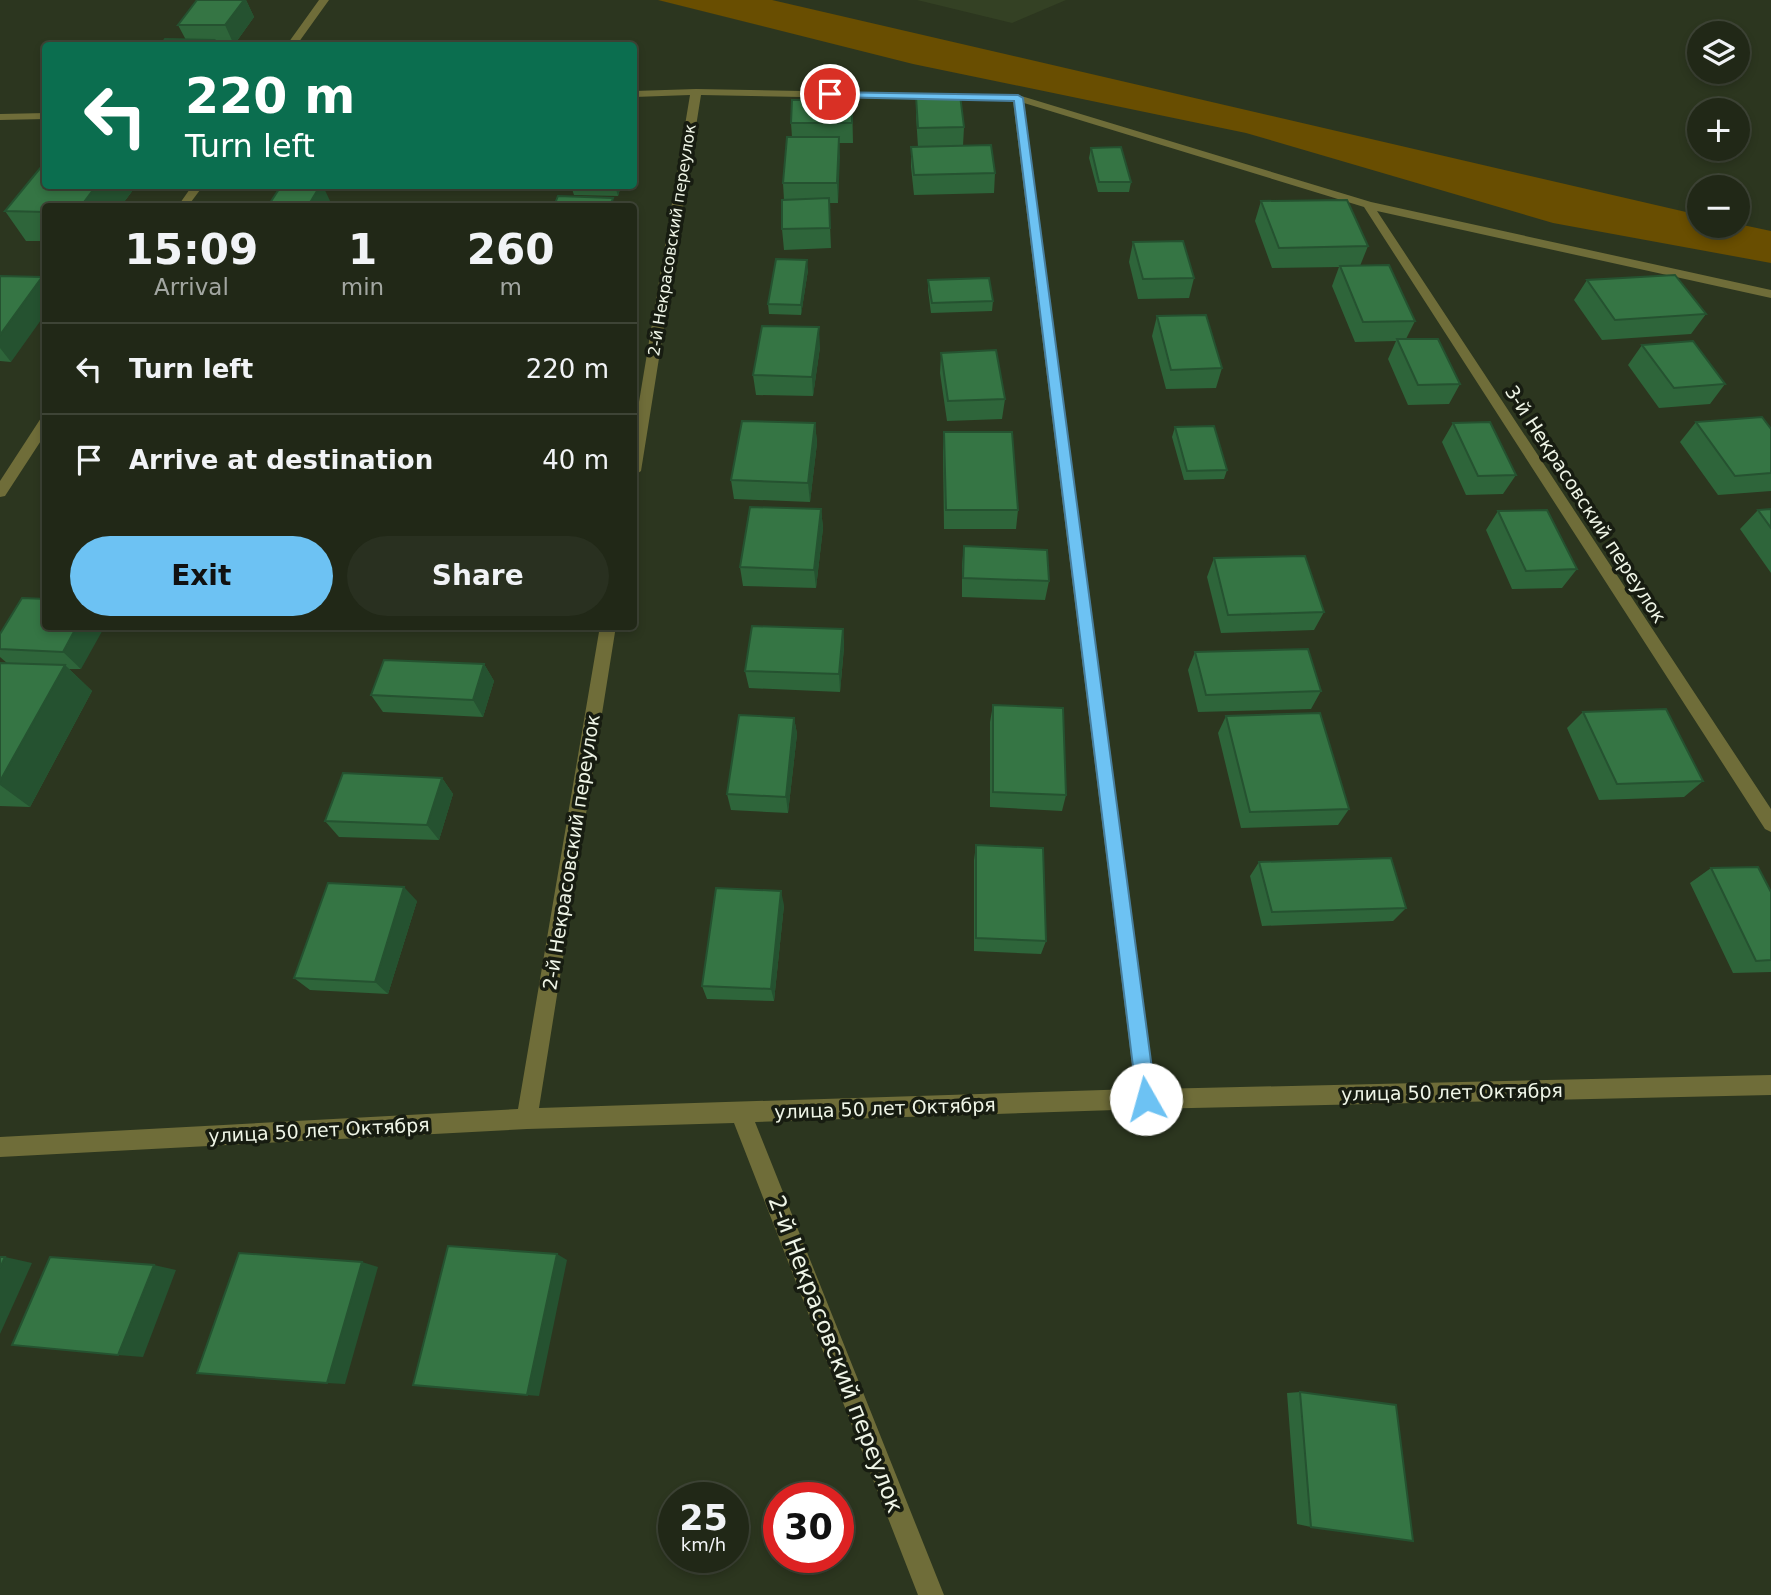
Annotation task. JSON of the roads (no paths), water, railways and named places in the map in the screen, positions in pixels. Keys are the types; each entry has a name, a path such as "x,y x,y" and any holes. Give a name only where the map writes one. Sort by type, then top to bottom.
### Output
{"street":[{"path":"294,42 324,0"},
{"path":"637,94 696,92 1018,98 1368,205 1771,294"},
{"name":"2-й Некрасовский переулок","path":"637,453 696,92"},
{"path":"1018,98 1146,1099"},
{"path":"0,117 42,116"},
{"name":"3-й Некрасовский переулок","path":"1368,205 1771,824"},
{"path":"0,492 42,427"},
{"name":"2-й Некрасовский переулок","path":"527,1119 607,630"},
{"name":"улица 50 лет Октября","path":"0,1147 527,1119 1146,1099 1771,1085"},
{"name":"2-й Некрасовский переулок","path":"741,1113 931,1595"}]}
